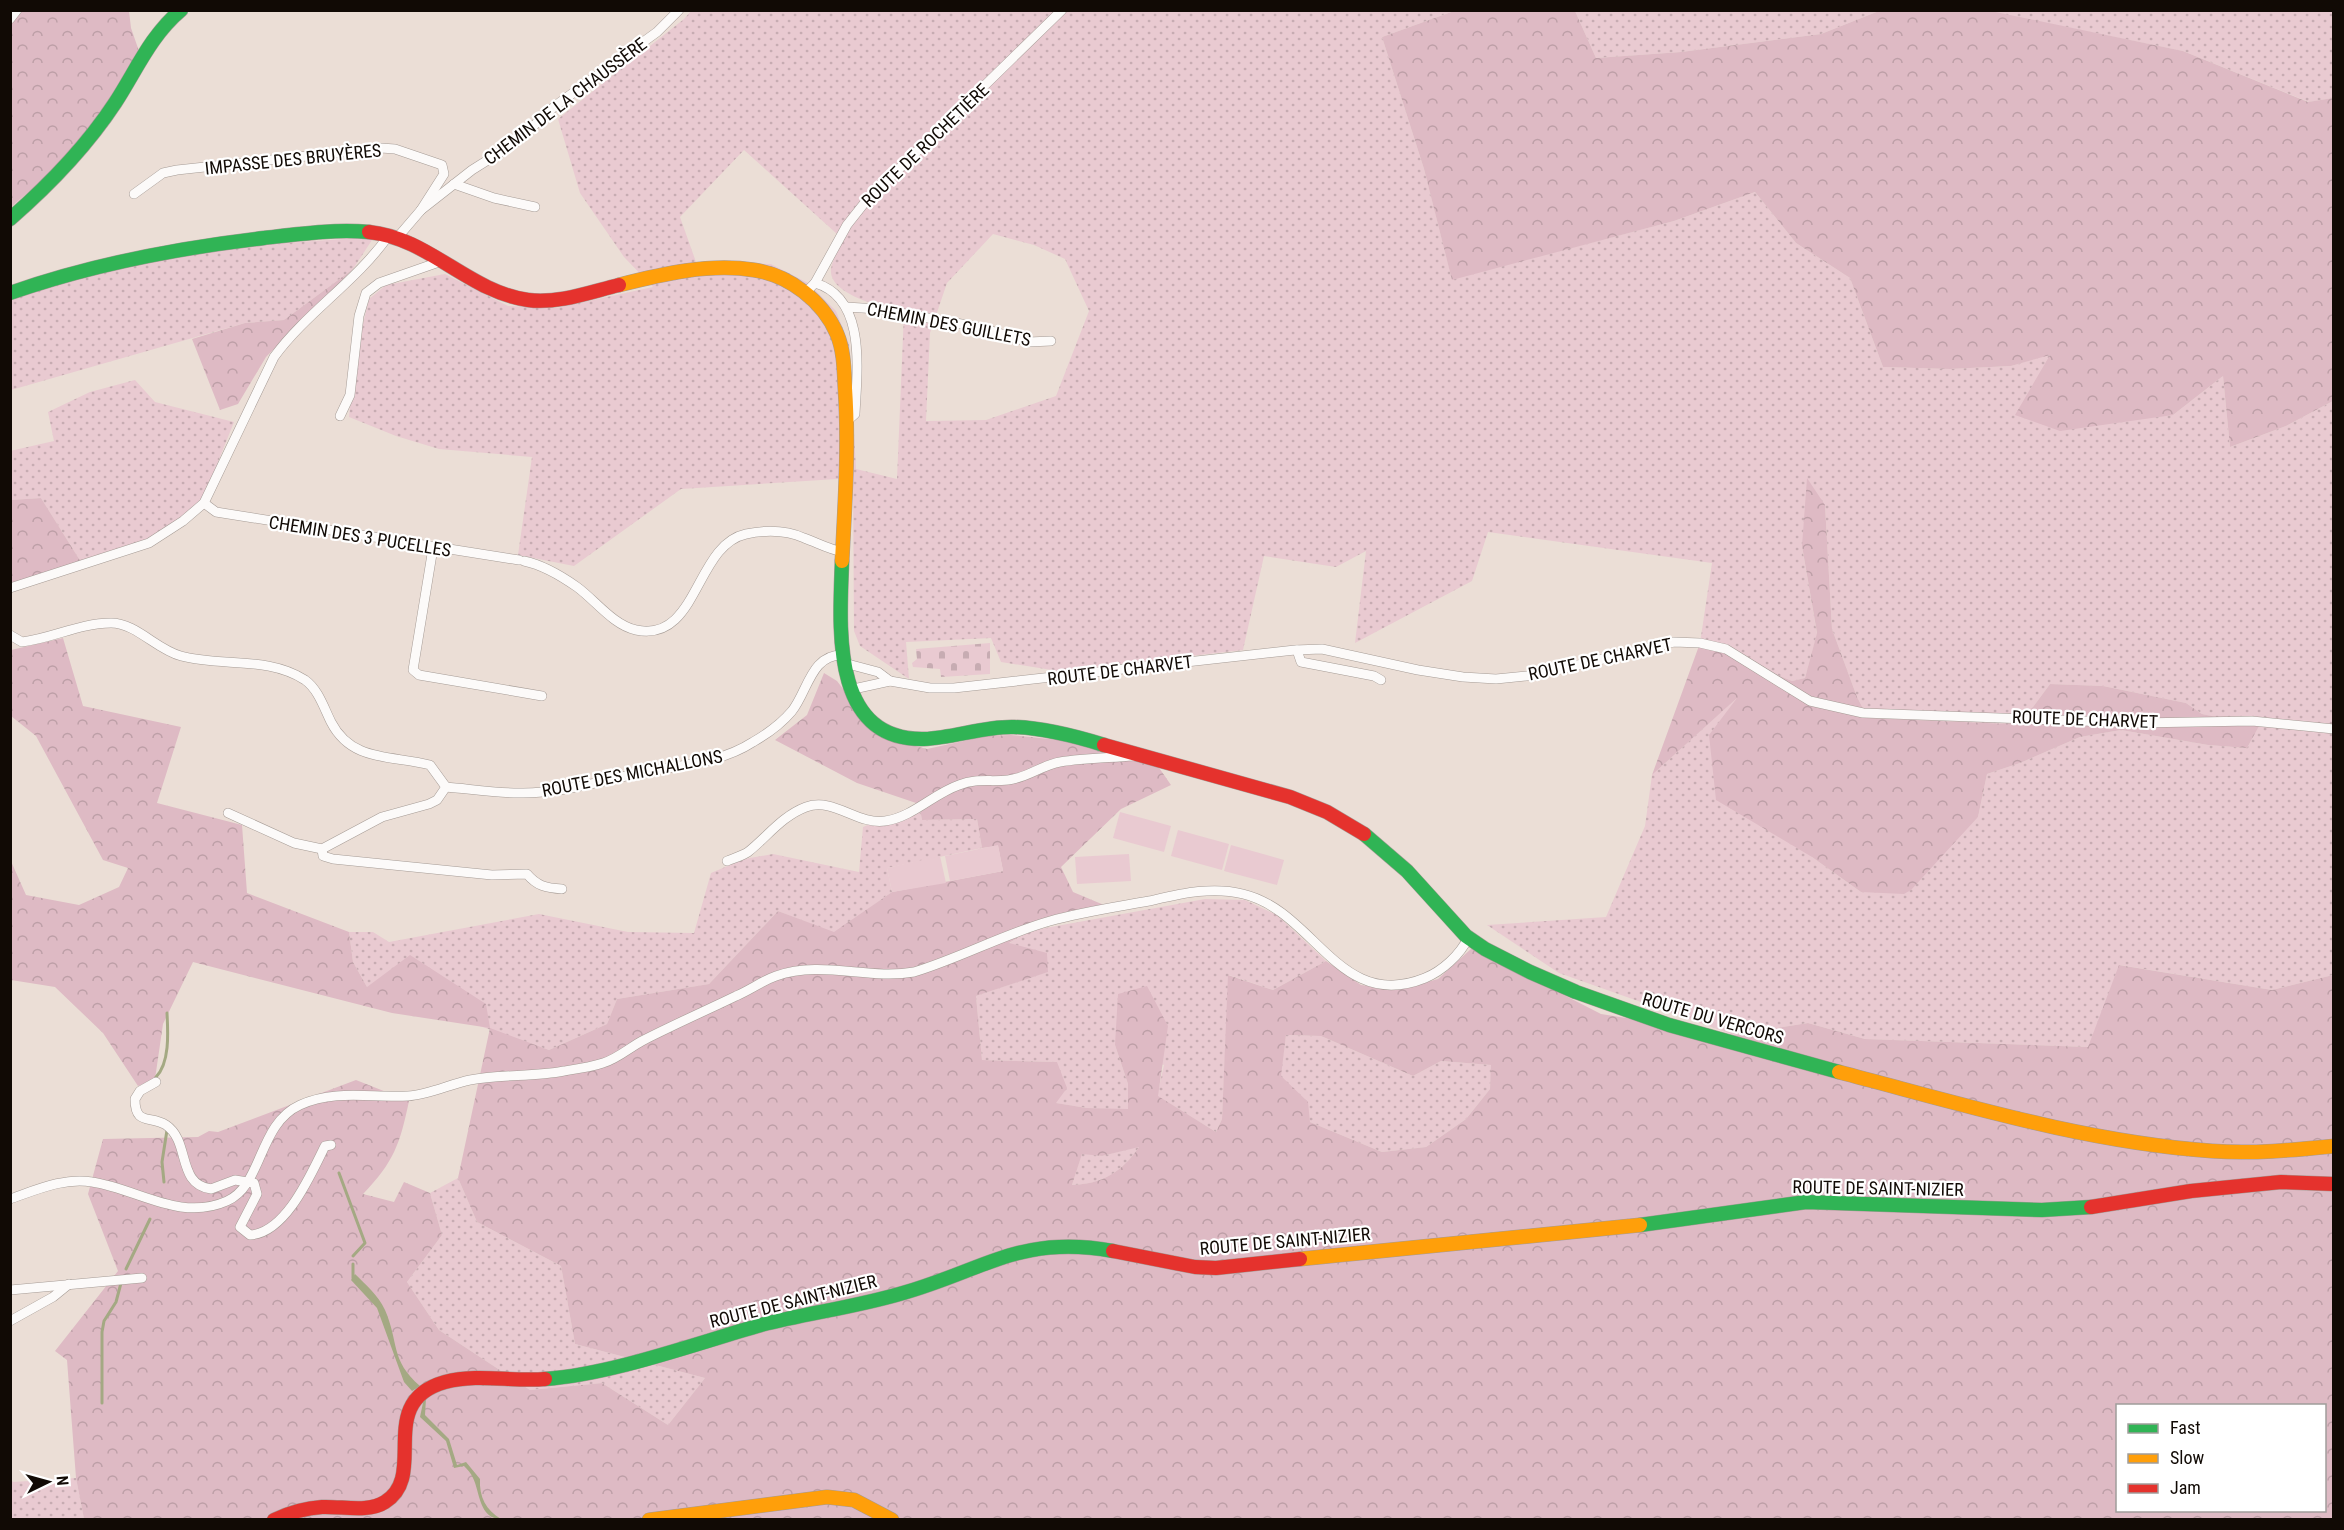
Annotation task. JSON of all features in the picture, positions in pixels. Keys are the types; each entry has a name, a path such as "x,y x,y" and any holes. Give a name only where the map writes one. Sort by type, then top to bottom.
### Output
{"main road":[{"path":"10,219 35,198 82,146 114,105 162,27 181,10"},
{"path":"10,293 83,268 203,245 349,230 393,237 442,261 498,294 529,302 554,300 664,276 719,269 769,273 810,288 839,340 847,421 843,552 844,659 849,690"},
{"name":"ROUTE DU VERCORS","path":"849,690 859,708 873,722 888,732 903,737 928,740 992,728 1023,727 1138,755 1318,807 1353,826 1379,845 1401,865 1468,938 1492,952 1600,1002 1680,1030 2083,1135 2222,1153 2292,1152 2334,1146"},
{"name":"ROUTE DE SAINT-NIZIER","path":"274,1520 308,1509 376,1505 391,1498 401,1475 402,1437 408,1412 419,1396 437,1385 465,1379 535,1380 583,1373 810,1313 902,1293 1010,1255 1048,1246 1092,1245 1172,1265 1216,1268 1512,1236 1669,1223 1806,1202 2042,1210 2102,1206 2192,1191 2281,1182 2334,1184"},
{"path":"649,1520 827,1497 854,1500 892,1520"}],"street":[{"path":"10,19 17,10"},
{"name":"CHEMIN DE LA CHAUSSÈRE","path":"393,237 421,210 454,184 515,143 555,106 657,32 679,10"},
{"name":"ROUTE DE ROCHETIÈRE","path":"810,288 847,225 866,201 1062,10"},
{"name":"IMPASSE DES BRUYÈRES","path":"134,194 163,173 177,170 395,149 442,165 444,174 421,210"},
{"path":"454,184 494,198 534,207"},
{"path":"10,588 149,543 183,521 204,503 274,357 288,339 393,237"},
{"path":"340,416 350,395 359,316 366,293 379,284 442,261"},
{"path":"810,288 834,291 846,307 855,336 855,414 847,421"},
{"name":"CHEMIN DES GUILLETS","path":"846,307 878,309 978,327 1029,342 1051,341"},
{"name":"CHEMIN DES 3 PUCELLES","path":"204,503 216,512 542,565 577,587 629,627 644,630 663,627 676,619 720,550 739,536 778,532 801,536 829,550 843,552"},
{"path":"432,548 414,670 419,675 542,696"},
{"path":"10,635 22,642 78,627 113,623 179,656 286,669 312,687 333,725 350,745 368,754 430,765 446,787 437,800 382,817 322,849 294,843 228,813"},
{"name":"ROUTE DE CHARVET","path":"849,690 890,681 930,688 954,688 1323,649 1418,670 1496,679 1536,675 1674,642 1700,643 1726,649 1810,701 1863,713 2139,723 2252,721 2334,729"},
{"path":"1297,650 1301,662 1374,676 1381,680"},
{"name":"ROUTE DES MICHALLONS","path":"446,787 520,794 553,791 732,754 767,734 786,717 797,704 813,672 823,660 832,655 844,659"},
{"name":"ROUTE DE CHARVET","path":"844,659 878,672 890,681"},
{"path":"727,861 748,852 772,828 806,807 818,805 833,807 866,820 885,821 907,814 959,785 985,778 1008,780 1058,762 1138,755"},
{"path":"322,849 323,856 333,859 492,875 527,874 535,884 546,888 562,889"},
{"path":"10,1199 43,1187 85,1181 165,1205 194,1208 228,1201 245,1187 273,1129 282,1117 299,1106 336,1095 411,1096 470,1080 560,1072 606,1063 641,1042 775,976 814,969 893,976 914,972 1050,921 1200,891 1224,890 1260,899 1286,915 1343,969 1378,986 1393,986 1429,976 1443,968 1468,938"},
{"path":"156,1083 140,1091 135,1098 139,1116 162,1123 178,1137 184,1165 195,1183 211,1189 235,1180 254,1183 257,1194 240,1227 250,1235 258,1234 287,1212 326,1146 331,1145"},
{"path":"10,1290 142,1278"},
{"path":"10,1321 28,1308 53,1297 70,1283"}],"green space":[{"path":"1986,10 2183,51 2308,102 2333,98 2333,401 2286,426 2230,447 2223,376 2173,415 2060,431 2015,415 2050,355 2011,366 1950,369 1883,367 1850,278 1796,243 1755,192 1674,221 1452,280 1424,169 1382,37 1454,11 1575,11 1596,58 1681,52 1821,34 1879,11"},
{"path":"11,11 129,11 131,28 140,54 110,102 71,155 11,207"},
{"path":"691,11 1454,11 1382,37 1424,169 1452,279 1674,221 1755,192 1796,243 1850,278 1883,367 1950,369 2011,366 2051,354 2173,415 2223,376 2230,447 2286,426 2333,401 2333,975 2272,990 2120,965 2089,1047 1865,1039 1808,1023 1734,1035 1559,973 1487,925 1606,917 1645,826 1652,775 1740,695 1812,857 1861,892 1978,817 1987,774 2020,763 2080,737 2121,730 2208,745 2247,748 2258,727 2202,714 2186,703 2103,686 2050,684 2033,707 2011,724 1868,718 1857,697 1832,629 1825,505 1802,546 1817,634 1805,678 1792,681 1700,643 1712,563 1488,532 1472,581 1355,643 1366,551 1336,567 1264,556 1243,650 1058,671 1001,662 991,638 906,642 909,679 860,646 854,631 853,478 681,489 574,566 518,555 532,457 439,449 396,436 349,417 355,357 369,299 386,285 445,274 508,306 556,308 653,287 624,257 580,193 558,119","holes":["744,150 837,234 841,242 831,269 833,278 839,286 860,299 904,312 897,479 856,469 849,344 836,311 808,283 771,264 696,262 680,217","993,234 1034,245 1065,259 1089,311 1056,396 986,420 926,421 930,333 947,283"]},
{"path":"1575,11 1879,11 1821,34 1681,52 1596,58"},
{"path":"1986,11 2333,11 2333,98 2309,102 2183,51"},
{"path":"374,237 353,269 284,320 245,323 11,390 11,299 77,272 196,249"},
{"path":"353,269 266,357 238,404 220,410 192,339 245,323 284,320"},
{"path":"135,380 155,402 234,422 200,507 152,541 81,562 41,498 11,500 10,451 54,441 48,412 90,392"},
{"path":"1807,478 1825,505 1832,629 1857,697 1868,718 2011,724 2033,707 2050,684 2103,686 2186,703 2202,714 2259,726 2247,748 2208,745 2121,730 2080,737 2020,763 1987,774 1978,817 1911,890 1904,894 1861,892 1812,857 1716,800 1709,735 1737,698 1652,775 1700,643 1792,681 1805,678 1817,633 1802,546"},
{"path":"41,498 81,562 11,583 11,500"},
{"path":"63,638 83,706 181,727 157,803 242,825 247,893 349,932 353,962 367,987 410,955 486,1004 490,1028 392,1013 193,962 163,1024 155,1079 138,1086 103,1033 55,987 11,980 10,859 26,895 79,905 119,887 128,868 103,860 36,736 11,716 11,650"},
{"path":"990,643 990,674 941,677 940,669 913,667 912,663 917,659 916,649"},
{"path":"824,673 837,681 880,737 927,749 986,736 1011,735 1146,749 1171,785 1121,809 1061,867 1073,892 1104,905 1058,914 1009,943 1047,953 1048,972 976,996 982,1060 1057,1062 1067,1088 1056,1103 1087,1108 1128,1109 1128,1084 1115,1045 1118,994 1147,986 1168,1026 1158,1096 1216,1132 1222,1119 1228,975 1273,990 1326,961 1361,985 1397,990 1438,979 1472,948 1601,1014 1734,1035 1808,1023 1865,1039 2088,1047 2119,965 2272,990 2333,975 2333,1519 84,1519 76,1478 67,1360 55,1351 118,1271 88,1194 103,1139 198,1137 209,1131 218,1132 356,1080 409,1101 394,1152 374,1183 363,1194 394,1202 404,1182 430,1193 442,1235 407,1282 439,1330 530,1390 602,1383 668,1425 705,1378 575,1344 561,1266 477,1222 458,1178 490,1028 549,1050 607,1024 617,999 709,984 778,911 834,932 892,892 1003,871 998,846 982,848 977,819 922,820 919,804 857,783 775,740 807,715","holes":["1286,1035 1321,1036 1413,1076 1441,1061 1491,1065 1490,1089 1466,1119 1426,1147 1382,1152 1310,1122 1308,1102 1281,1076","1139,1147 1126,1163 1110,1175 1093,1182 1072,1185 1082,1154 1102,1156"]},
{"path":"919,804 922,820 977,819 982,848 887,868 892,892 834,933 778,911 709,984 617,999 607,1024 549,1050 367,987 353,962 349,932 373,932 389,942 539,914 628,932 694,933 711,873 744,859 773,854 859,872 863,827"},
{"path":"1120,812 1171,826 1164,852 1113,838"},
{"path":"1178,830 1229,844 1222,870 1171,856"},
{"path":"998,845 1003,871 950,881 945,856"},
{"path":"1231,845 1284,860 1277,885 1224,871"},
{"path":"1129,854 1131,881 1077,884 1075,857"},
{"path":"940,856 946,883 892,892 887,868"},
{"path":"1205,899 1245,900 1277,915 1326,961 1273,990 1229,975 1222,1119 1216,1132 1157,1096 1164,1065 1115,1045 1128,1084 1128,1110 1087,1108 1055,1103 1057,1062 982,1060 976,996 1047,972 1008,944 1029,931"},
{"path":"1286,1035 1321,1036 1413,1076 1441,1061 1492,1065 1490,1089 1466,1119 1426,1147 1382,1152 1310,1122 1280,1076"},
{"path":"1140,1146 1119,1170 1111,1175 1093,1182 1072,1185 1082,1153 1102,1156"},
{"path":"458,1178 477,1222 561,1266 575,1344 705,1378 668,1425 602,1383 530,1390 439,1330 407,1282 442,1235 430,1193"},
{"path":"10,1478 13,1482 76,1478 84,1519 11,1519"}],"shaded area":[{"path":"355,1274 375,1295 385,1310 399,1359 410,1377 420,1386 412,1391 404,1382 377,1308 351,1280"},
{"path":"424,1398 426,1398 425,1415 449,1439 457,1465 466,1462 480,1479 484,1502 501,1519 488,1515 484,1510 470,1473 464,1466 454,1468 446,1441 420,1417"}],"waterway":[{"path":"156,1077 161,1071 166,1056 167,1013"},
{"path":"164,1182 162,1162 167,1130"},
{"path":"339,1173 365,1243 353,1256"},
{"path":"126,1269 150,1219"},
{"path":"353,1264 353,1278 356,1281"},
{"path":"102,1403 102,1332 104,1321 116,1302 121,1283"}],"traffic: fast":[{"path":"10,219 53,179 92,135 115,103 152,42 181,10"},
{"path":"10,293 104,265 167,252 303,234 369,232"},
{"path":"842,561 842,646 847,674 856,700 871,721 893,735 924,739 992,728 1014,727 1060,733 1104,745"},
{"path":"1364,834 1407,871 1466,936 1485,949 1530,972 1576,992 1669,1025 1839,1072"},
{"path":"1640,1225 1806,1202 2042,1210 2091,1207"},
{"path":"545,1379 626,1365 761,1325 885,1298 1028,1251 1053,1247 1081,1247 1113,1251"}],"traffic: slow":[{"path":"619,285 703,269 754,270 780,277 792,284 823,311 837,334 844,367 847,452 842,561"},
{"path":"1839,1072 1977,1109 2117,1139 2227,1152 2334,1146"},
{"path":"1300,1259 1640,1225"},
{"path":"649,1520 827,1497 854,1500 892,1520"}],"traffic: jam":[{"path":"369,232 391,236 411,244 487,287 528,300 562,299 619,285"},
{"path":"1104,745 1290,797 1327,812 1364,834"},
{"path":"2091,1207 2191,1191 2281,1182 2334,1184"},
{"path":"1113,1251 1195,1267 1216,1268 1300,1259"},
{"path":"274,1520 309,1508 363,1508 385,1502 397,1490 403,1475 406,1422 412,1405 424,1392 457,1379 545,1379"}]}
